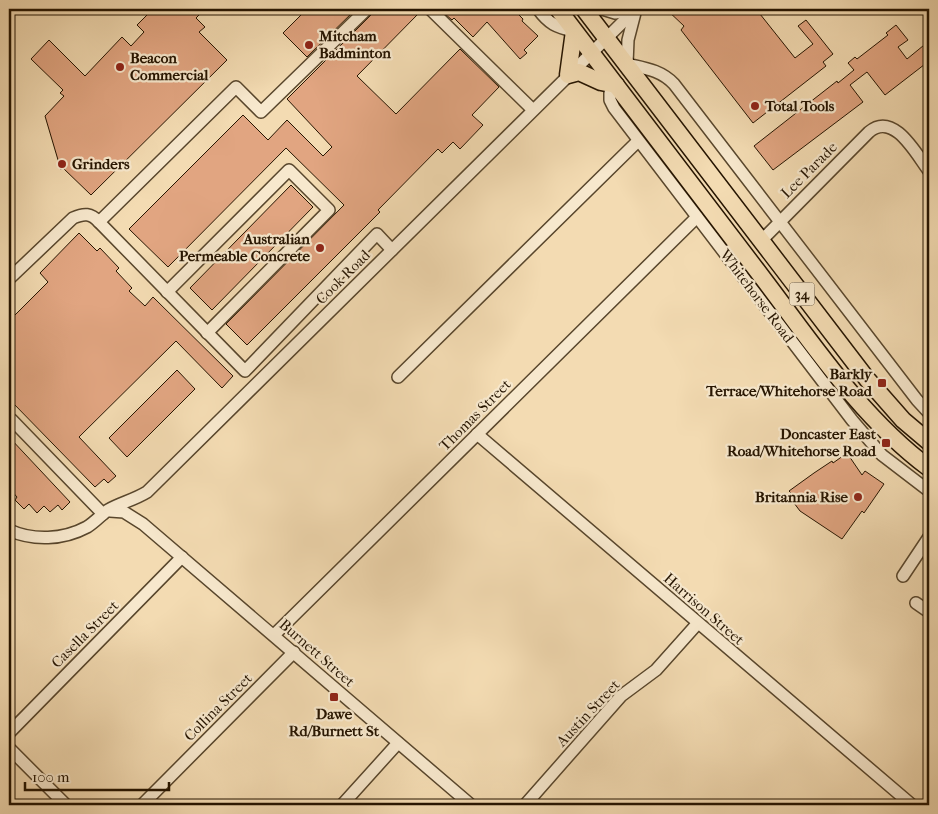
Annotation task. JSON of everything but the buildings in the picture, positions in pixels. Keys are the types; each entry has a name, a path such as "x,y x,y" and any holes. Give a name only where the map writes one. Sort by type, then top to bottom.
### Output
{"highway":[{"name":"Whitehorse Road","path":"558,9 813,344 864,408 892,437 929,468"},
{"name":"34","path":"584,9 877,391 903,420 929,442"},
{"path":"574,30 568,75 579,72 601,82 616,85"}],"street":[{"path":"100,222 236,87 261,112 367,9"},
{"path":"430,9 532,109"},
{"path":"538,9 546,20 554,25 574,30"},
{"path":"602,9 615,13 636,9 628,40 627,64 660,72 667,76 929,413"},
{"name":"Cook Road","path":"10,531 25,536 37,537 55,537 76,532 88,526 106,512 138,498 146,492 532,109 636,9"},
{"name":"Whitehorse Road","path":"616,85 610,93 610,100 614,108 863,434 892,464 929,491"},
{"name":"Lee Parade","path":"762,241 876,127 892,128 901,134 929,171"},
{"path":"398,377 638,141"},
{"path":"168,292 288,170 329,210 208,333"},
{"path":"9,279 73,218 83,214 93,215 257,383"},
{"name":"Thomas Street","path":"274,635 697,217"},
{"path":"245,371 377,234 392,250"},
{"path":"9,423 12,420 106,512"},
{"name":"Harrison Street","path":"477,434 912,805"},
{"path":"138,498 138,509 144,524"},
{"name":"Burnett Street","path":"106,512 124,512 144,524 470,805"},
{"path":"903,576 929,536"},
{"name":"Casella Street","path":"9,733 182,557"},
{"path":"916,603 929,612"},
{"name":"Austin Street","path":"524,805 621,696 656,670 698,623"},
{"name":"Collina Street","path":"142,805 294,652"},
{"path":"342,805 398,743"},
{"path":"9,748 66,805"}],"place":[{"name":"Mitcham Badminton","path":"309,45"},
{"name":"Beacon Commercial","path":"120,67"},
{"name":"Total Tools","path":"755,106"},
{"name":"Grinders","path":"62,164"},
{"name":"Australian Permeable Concrete","path":"320,248"},
{"name":"Barkly Terrace/Whitehorse Road","path":"882,383"},
{"name":"Doncaster East Road/Whitehorse Road","path":"886,443"},
{"name":"Britannia Rise","path":"858,497"},
{"name":"Dawe Rd/Burnett St","path":"334,697"}]}
